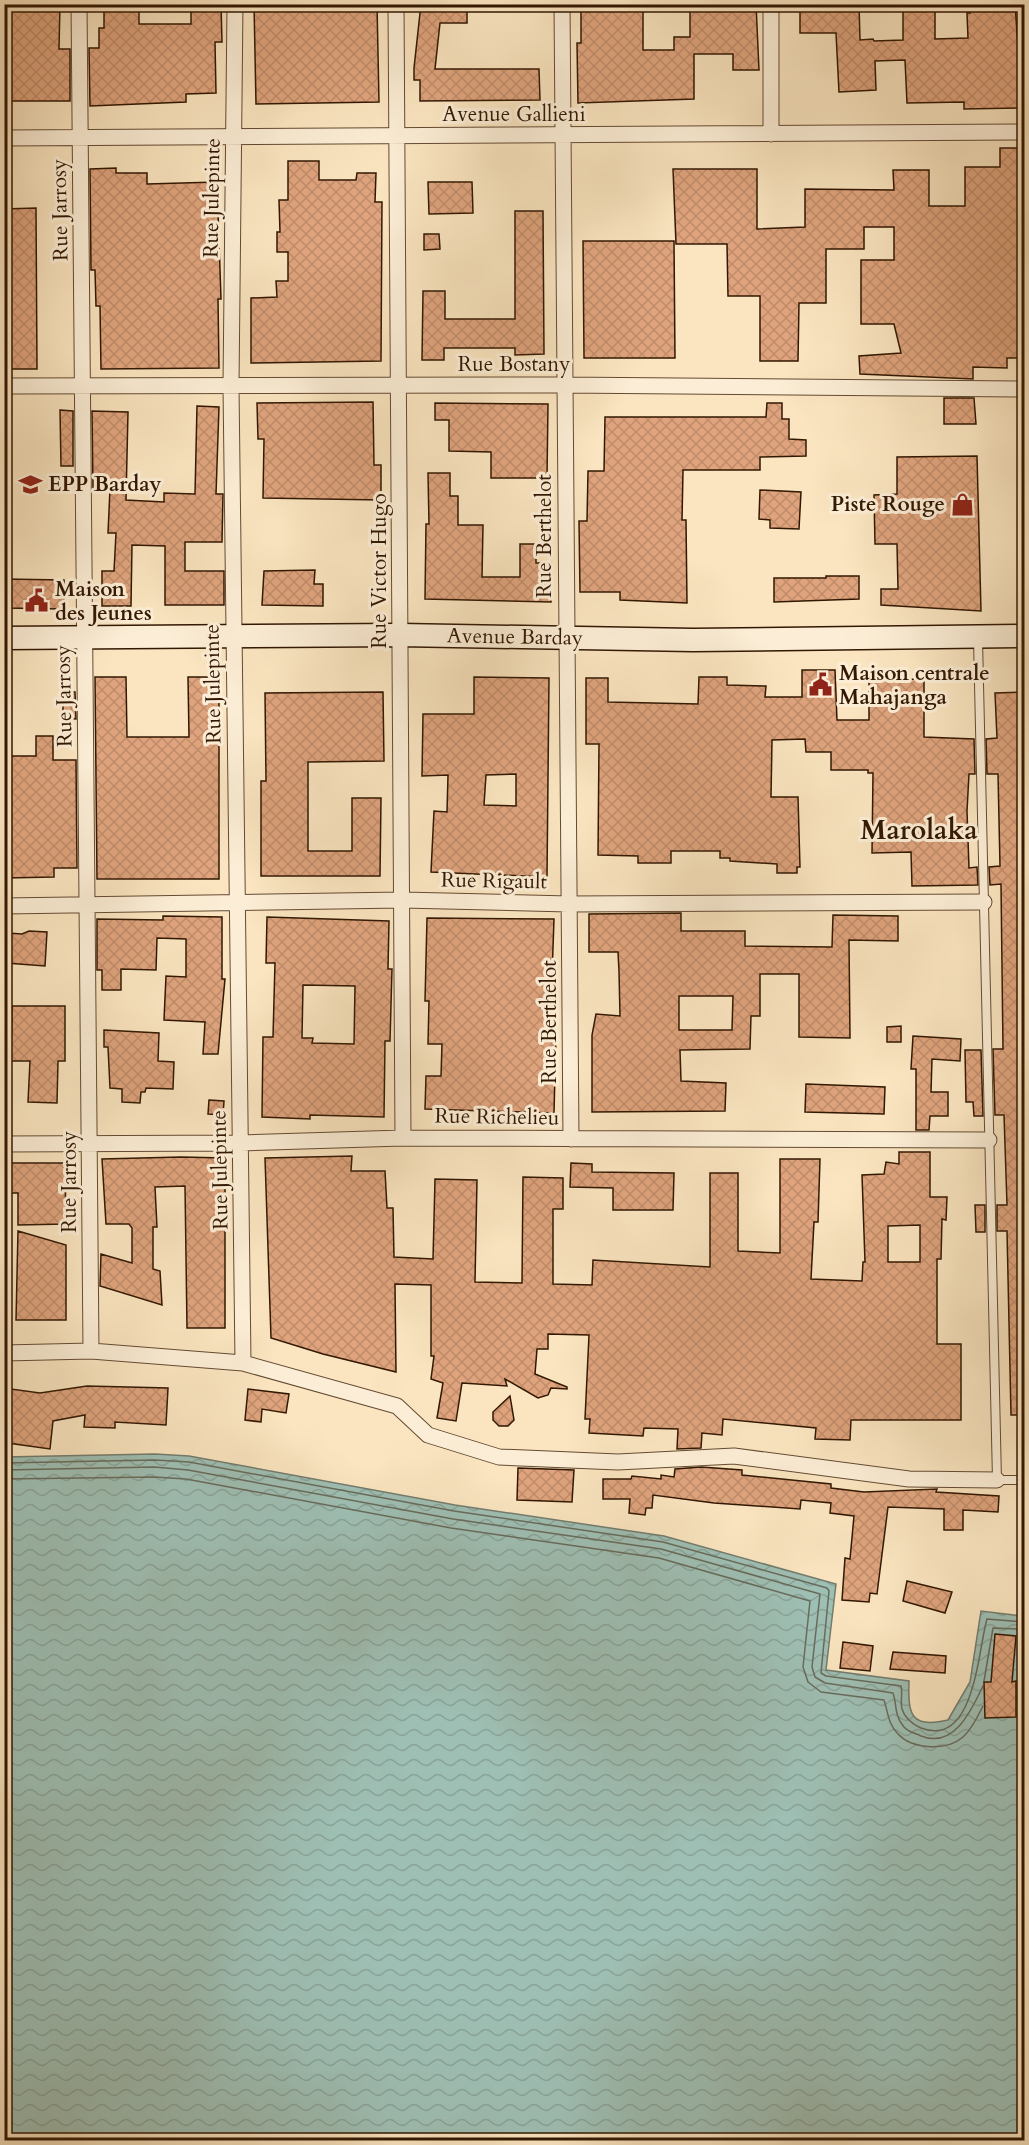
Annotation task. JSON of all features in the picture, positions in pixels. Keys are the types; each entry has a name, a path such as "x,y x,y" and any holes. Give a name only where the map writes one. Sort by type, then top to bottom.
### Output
{"main road":[{"name":"Avenue Barday","path":"4,638 400,635 693,640 1024,636"}],"street":[{"name":"Rue Jarrosy","path":"79,4 91,1351"},
{"name":"Rue Julepinte","path":"235,4 231,386 243,1363"},
{"name":"Rue Victor Hugo","path":"396,4 403,1138"},
{"name":"Rue Berthelot","path":"562,4 570,1139"},
{"path":"771,4 771,134"},
{"name":"Avenue Gallieni","path":"4,138 1024,132"},
{"name":"Rue Bostany","path":"4,386 564,385 1024,389"},
{"name":"Rue Rigault","path":"4,906 402,900 569,903 984,902"},
{"name":"Rue Richelieu","path":"4,1144 241,1143 403,1138 989,1140"},
{"path":"4,1353 91,1351 243,1363 397,1406 428,1435 500,1457 618,1462 734,1456 909,1479 997,1480"}],"lane":[{"path":"978,638 997,1480 1024,1480"}],"water":[{"path":"155,1454 189,1456 455,1505 664,1536 836,1584 826,1670 909,1681 911,1710 919,1720 926,1722 948,1720 970,1682 981,1611 1023,1616 1018,1714 1024,1715 1024,2140 5,2140 4,1457"}],"building":[{"path":"4,4 60,4 59,49 70,49 70,101 4,101"},
{"path":"104,4 139,4 139,24 191,24 191,4 221,4 222,42 215,42 216,93 186,94 186,102 90,106 89,48 99,48 99,28 104,28"},
{"path":"254,4 377,4 379,102 256,104"},
{"path":"421,4 467,4 467,23 440,23 435,69 539,69 540,100 420,101 420,80 414,80 414,68"},
{"path":"581,4 643,4 643,50 674,50 674,37 690,37 690,4 756,4 759,70 733,70 733,54 694,54 694,99 578,103 577,43 581,43"},
{"path":"800,4 859,4 860,40 873,39 874,41 903,40 903,4 935,4 935,39 968,38 967,13 970,13 970,4 1015,4 1020,75 1024,75 1024,93 1019,93 1019,108 964,109 964,102 907,103 905,60 875,61 876,90 839,92 836,33 800,33"},
{"path":"1000,148 1020,148 1022,255 1024,255 1021,358 1007,358 1007,368 973,367 973,379 860,374 859,356 901,353 894,324 861,324 861,260 894,260 894,227 864,227 864,249 826,249 826,303 799,303 798,361 760,361 760,296 728,296 727,244 676,244 673,169 757,169 757,229 805,227 805,189 894,190 893,170 929,170 929,206 965,206 965,167 1000,167"},
{"path":"288,161 319,161 319,180 356,180 357,173 376,173 375,202 382,202 381,361 251,363 251,298 277,297 276,281 288,281 288,252 277,252 277,232 280,232 279,200 288,200"},
{"path":"116,168 116,173 147,173 147,184 217,182 221,299 218,299 219,368 101,369 100,306 96,306 95,270 91,270 90,169"},
{"path":"428,182 472,182 473,213 429,214"},
{"path":"36,208 37,369 4,369 4,209"},
{"path":"515,211 543,211 544,354 515,355 515,348 444,348 444,360 422,360 423,291 445,291 445,319 515,319"},
{"path":"424,234 439,234 440,249 424,250"},
{"path":"583,241 674,241 675,358 584,358"},
{"path":"944,398 974,398 976,424 944,424"},
{"path":"373,402 374,465 381,465 381,500 263,498 264,439 258,439 257,403"},
{"path":"435,403 548,404 547,478 491,478 491,452 449,451 449,420 435,420"},
{"path":"767,403 782,403 782,419 789,419 789,439 806,440 806,456 760,457 760,470 683,470 682,520 686,520 687,603 620,600 620,592 580,592 579,521 587,521 588,471 604,471 605,417 766,417"},
{"path":"197,406 219,407 216,494 223,494 222,542 185,542 185,571 224,571 224,605 165,605 165,546 132,545 131,606 102,606 102,571 114,571 116,533 108,533 110,489 93,489 92,411 128,412 126,500 164,502 164,493 195,494"},
{"path":"60,410 73,411 73,466 61,466"},
{"path":"977,456 981,611 881,605 881,589 898,589 897,544 875,544 874,495 897,494 897,457"},
{"path":"428,473 450,473 450,496 458,496 458,525 483,525 482,577 520,577 520,544 536,544 536,563 551,563 551,602 425,599 426,524 429,524"},
{"path":"760,490 801,492 799,529 770,528 770,520 759,519"},
{"path":"315,570 314,584 323,584 323,606 262,605 264,571"},
{"path":"826,576 859,576 859,599 774,602 774,578 826,578"},
{"path":"4,579 64,580 64,609 5,608"},
{"path":"802,670 835,670 837,720 869,720 869,680 924,679 924,737 974,739 975,774 969,774 967,811 969,868 977,867 978,885 912,886 911,852 872,853 873,773 868,773 868,770 831,770 831,752 806,752 805,739 772,740 771,797 798,797 800,867 797,867 797,873 777,873 777,864 730,861 730,858 720,858 720,851 671,851 671,863 638,863 638,856 598,855 599,744 586,744 586,678 608,678 608,702 698,704 699,677 727,677 727,685 766,686 765,697 802,697"},
{"path":"95,677 126,677 127,737 189,737 188,677 219,677 219,879 97,879"},
{"path":"474,677 549,678 547,877 431,872 434,811 447,812 448,775 422,776 423,714 474,714","holes":["516,774 516,806 484,805 486,775"]},
{"path":"63,692 75,692 76,719 63,718"},
{"path":"383,692 384,761 308,762 308,851 352,851 352,798 381,798 380,876 261,876 261,781 266,781 265,693"},
{"path":"1024,692 1024,1415 1011,1415 1007,1231 997,1231 997,1205 1007,1205 1004,1115 995,1115 993,1049 1003,1049 1001,884 990,885 989,867 1000,866 998,774 987,774 986,739 997,738 995,693"},
{"path":"36,736 53,736 53,760 76,760 77,868 54,868 54,877 5,878 4,756 36,756"},
{"path":"681,913 681,931 745,931 745,946 832,947 833,915 898,916 898,941 849,940 850,1038 799,1037 799,974 760,974 760,1016 751,1016 750,1049 680,1050 681,1081 726,1083 725,1111 592,1112 592,1035 596,1014 620,1016 618,952 589,952 589,914","holes":["679,996 733,996 732,1030 679,1030"]},
{"path":"163,916 222,917 222,979 225,979 218,1054 203,1054 205,1022 164,1020 166,976 186,977 186,939 157,938 156,970 121,969 121,990 102,990 102,970 97,970 97,919 163,920"},
{"path":"267,917 389,921 388,969 392,969 390,1041 385,1041 384,1117 310,1115 310,1119 262,1117 263,1037 273,1037 275,963 266,963","holes":["303,985 355,986 354,1044 312,1043 313,1038 302,1038"]},
{"path":"427,918 554,919 550,1034 556,1035 554,1113 425,1109 426,1076 441,1076 442,1044 428,1044 429,1001 425,1001"},
{"path":"29,931 47,932 45,966 6,963 8,933 22,934"},
{"path":"12,1006 65,1006 65,1061 58,1061 57,1103 28,1102 30,1061 11,1061"},
{"path":"901,1026 901,1042 887,1042 887,1027"},
{"path":"104,1030 159,1033 158,1061 174,1062 173,1089 146,1088 145,1092 141,1092 140,1103 122,1102 122,1089 110,1088 108,1047 104,1047"},
{"path":"913,1036 961,1039 960,1061 932,1059 931,1092 948,1092 948,1116 930,1116 929,1130 916,1130 916,1069 911,1069"},
{"path":"965,1050 981,1050 983,1116 974,1116 973,1102 966,1102"},
{"path":"806,1084 885,1087 884,1114 805,1112"},
{"path":"209,1100 224,1101 223,1115 208,1114"},
{"path":"899,1152 930,1152 930,1197 947,1197 946,1220 942,1219 941,1259 937,1259 937,1344 961,1344 961,1420 851,1420 850,1440 815,1439 816,1428 723,1419 722,1435 702,1433 701,1448 677,1449 678,1429 644,1428 643,1436 589,1433 590,1419 585,1419 589,1335 548,1334 548,1349 537,1349 535,1374 567,1387 567,1389 551,1388 548,1395 538,1398 505,1379 507,1386 462,1383 456,1421 437,1418 443,1383 431,1379 434,1356 431,1356 431,1285 395,1284 396,1372 271,1338 265,1158 352,1156 351,1171 385,1171 387,1208 393,1208 394,1257 433,1259 435,1179 477,1180 475,1282 522,1283 523,1177 563,1178 563,1209 553,1209 553,1284 592,1285 593,1260 710,1267 710,1173 738,1173 738,1251 780,1253 780,1159 820,1159 818,1222 814,1222 811,1279 862,1281 863,1262 865,1262 862,1175 884,1174 886,1162 899,1164","holes":["920,1225 920,1262 888,1262 888,1226"]},
{"path":"225,1158 225,1328 187,1328 185,1186 155,1187 157,1227 153,1227 153,1269 160,1271 162,1305 100,1286 101,1254 132,1263 132,1228 129,1224 106,1224 102,1159"},
{"path":"4,1163 66,1163 65,1224 18,1225 18,1193 4,1193"},
{"path":"571,1163 592,1164 592,1172 674,1173 673,1210 613,1210 613,1188 570,1187"},
{"path":"975,1205 985,1205 985,1232 976,1232"},
{"path":"18,1231 66,1245 66,1320 16,1320"},
{"path":"87,1386 168,1388 166,1425 115,1422 115,1428 84,1427 85,1415 53,1421 50,1449 8,1443 11,1417 4,1416 4,1388 40,1393"},
{"path":"248,1389 289,1394 286,1413 262,1409 261,1422 245,1420"},
{"path":"510,1396 514,1420 508,1426 499,1426 493,1420 493,1412"},
{"path":"701,1467 742,1470 742,1475 831,1484 831,1488 864,1492 937,1489 936,1492 999,1496 998,1512 963,1510 963,1530 944,1530 944,1509 888,1507 877,1594 870,1593 869,1602 842,1600 845,1558 850,1559 854,1516 830,1513 831,1503 801,1500 800,1509 714,1503 653,1495 652,1508 646,1508 645,1515 629,1513 630,1499 603,1499 603,1479 631,1479 632,1476 661,1479 661,1475 674,1477 675,1469"},
{"path":"518,1468 574,1470 572,1502 517,1500"},
{"path":"907,1581 952,1592 945,1613 903,1601"},
{"path":"995,1634 1016,1636 1012,1682 1016,1681 1016,1717 985,1718 984,1682 991,1682"},
{"path":"843,1642 873,1646 870,1671 840,1668"},
{"path":"893,1652 946,1656 945,1673 890,1669"}],"place":[{"name":"EPP Barday","path":"30,484"},
{"name":"Piste Rouge","path":"963,504"},
{"name":"Maison des Jeunes","path":"37,601"},
{"name":"Maison centrale Mahajanga","path":"821,685"}],"district":[{"name":"Marolaka","path":"919,830"}]}
